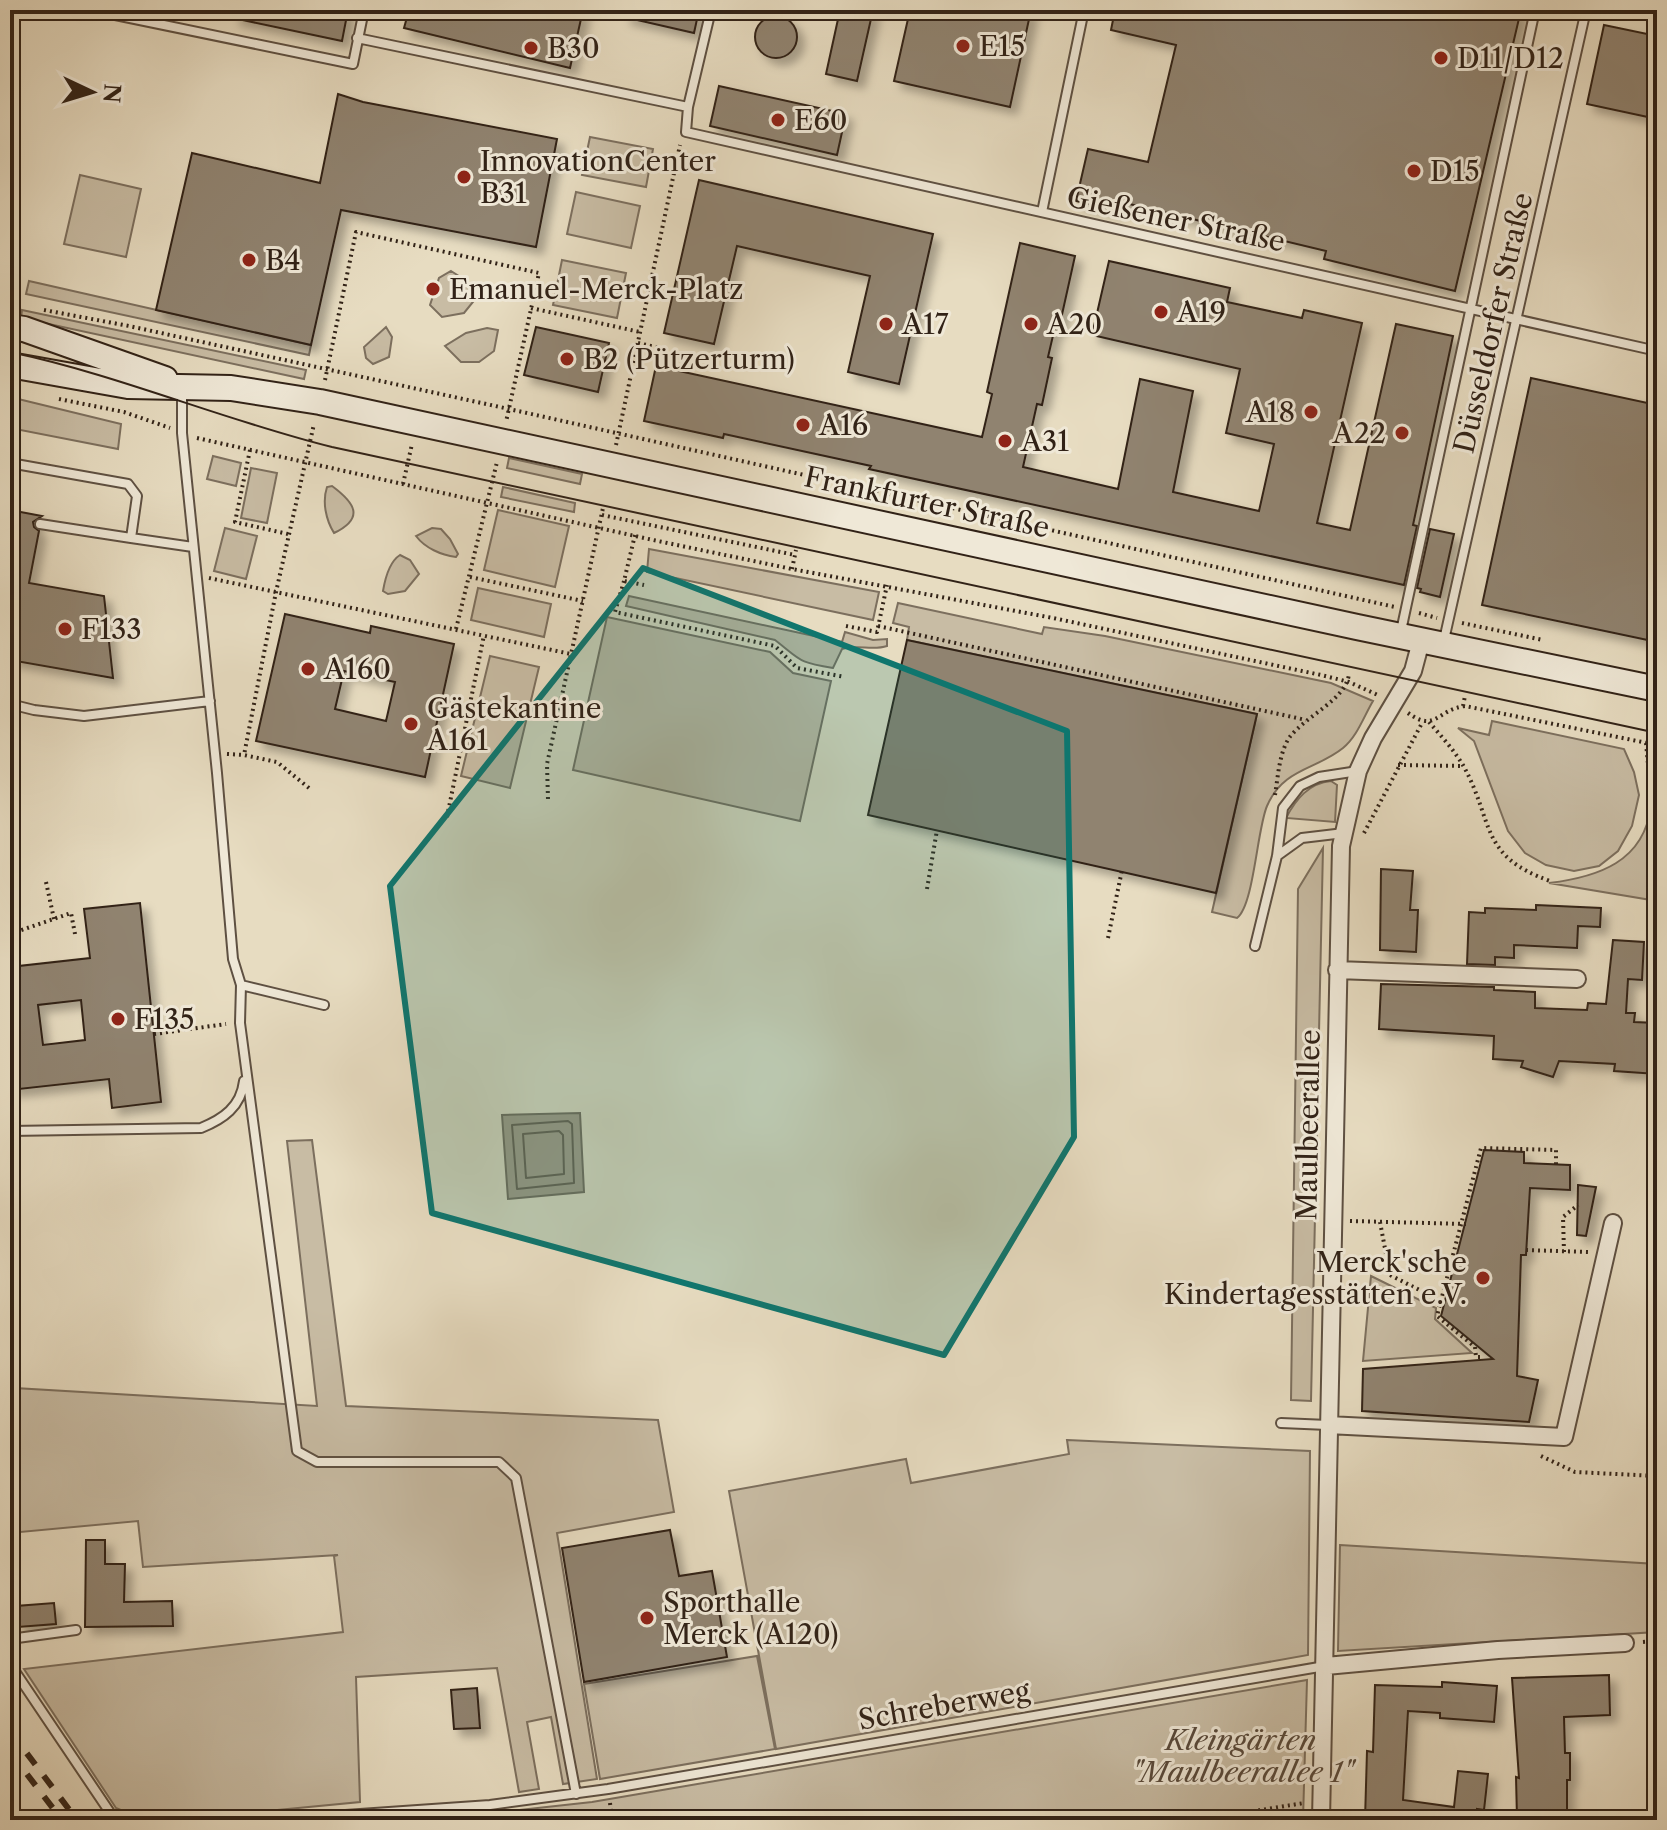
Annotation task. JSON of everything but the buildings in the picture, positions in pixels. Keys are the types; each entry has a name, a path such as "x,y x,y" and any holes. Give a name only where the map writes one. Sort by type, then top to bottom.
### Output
{"main road":[{"name":"Frankfurter Straße","path":"10,327 24,329 183,386"},
{"name":"Frankfurter Straße","path":"10,365 128,386 231,388 320,402 1421,641 1657,689"}],"street":[{"name":"Maulbeerallee","path":"1321,1820 1341,846 1358,771 1373,738 1413,671 1421,641"},
{"path":"1337,970 1577,979"},
{"path":"1328,1425 1564,1437 1613,1223"},
{"name":"Schreberweg","path":"1326,1666 1498,1650 1625,1643"}],"lane":[{"path":"91,10 353,64 364,10"},
{"path":"357,38 688,107 711,10"},
{"path":"1042,212 1084,10"},
{"name":"Düsseldorfer Straße","path":"1535,10 1405,610 1421,641 1449,621 1586,10"},
{"path":"1646,10 1657,13"},
{"name":"Gießener Straße","path":"688,107 686,132 1657,351"},
{"path":"183,386 182,433 233,959 241,985 240,1023 297,1451 317,1462 499,1462 516,1478 576,1794"},
{"path":"10,463 128,484 137,496 131,538"},
{"path":"40,524 193,547"},
{"path":"10,704 84,716 210,701"},
{"path":"1255,946 1277,856 1283,808 1300,786 1319,777 1358,771"},
{"path":"1277,856 1302,838 1344,833"},
{"path":"241,985 324,1005"},
{"path":"10,1131 201,1128 225,1117 243,1093 246,1067"},
{"path":"1281,1423 1328,1425"},
{"path":"10,1639 76,1630"},
{"path":"10,1664 115,1820"},
{"name":"Schreberweg","path":"273,1820 490,1805 576,1794 1326,1666"}],"path":[{"path":"615,449 688,107"},
{"path":"327,370 356,232 539,273 506,424"},
{"path":"531,308 640,332"},
{"path":"40,310 129,326 619,433 1555,643"},
{"path":"638,343 660,348"},
{"path":"53,397 124,412 157,423"},
{"path":"309,788 277,762 244,755 288,534 316,415"},
{"path":"403,484 413,436"},
{"path":"201,440 792,569 1053,618 1349,682 1377,695"},
{"path":"250,450 235,522 288,534"},
{"path":"456,629 498,456"},
{"path":"809,490 812,476"},
{"path":"548,799 547,764 603,508"},
{"path":"602,515 796,552 792,569"},
{"path":"635,535 615,612 775,646 797,668 845,677"},
{"path":"197,576 571,654"},
{"path":"470,577 583,601"},
{"path":"624,581 644,585"},
{"path":"846,626 877,632 887,585"},
{"path":"878,626 1306,720"},
{"path":"447,817 484,635"},
{"path":"1283,808 1275,795 1283,750 1289,738 1306,720 1346,689 1349,674"},
{"path":"1463,706 1465,696"},
{"path":"1407,711 1422,723 1463,706 1657,745"},
{"path":"1429,722 1463,766 1490,836 1505,857 1524,872 1550,881"},
{"path":"1364,835 1422,723"},
{"path":"1646,743 1648,764"},
{"path":"1398,765 1463,766"},
{"path":"927,889 937,830"},
{"path":"1108,938 1122,870"},
{"path":"46,882 54,919"},
{"path":"10,934 71,913 75,934"},
{"path":"154,1034 240,1023"},
{"path":"1480,1357 1476,1357 1475,1347 1437,1316 1464,1224 1481,1148 1556,1150 1556,1164"},
{"path":"1564,1252 1563,1217 1578,1205"},
{"path":"1331,1220 1464,1224"},
{"path":"1380,1222 1390,1275 1441,1301"},
{"path":"1526,1250 1606,1253"},
{"path":"1520,1434 1541,1455 1575,1472 1657,1476"},
{"path":"1199,1820 1322,1800"}],"highlighted area":[{"path":"643,568 1067,731 1074,1137 944,1355 432,1213 390,886"}],"green space":[{"path":"590,137 653,149 646,187 582,175"},
{"path":"80,175 141,189 126,257 64,244"},
{"path":"576,192 640,206 631,248 567,234"},
{"path":"562,260 626,273 617,318 553,305"},
{"path":"451,271 465,280 477,297 464,313 442,317 430,305 439,278"},
{"path":"29,281 311,345 309,355 26,294"},
{"path":"22,310 306,370 304,379 21,318"},
{"path":"386,327 392,337 389,357 373,364 366,358 364,347"},
{"path":"487,328 498,330 494,351 479,362 461,362 445,346 466,333"},
{"path":"10,397 121,424 118,449 10,428"},
{"path":"213,456 241,463 236,486 207,479"},
{"path":"509,458 582,474 580,484 507,468"},
{"path":"251,468 277,473 267,523 241,518"},
{"path":"332,486 346,498 353,510 350,522 334,533 325,505 327,487"},
{"path":"503,487 575,503 574,512 501,497"},
{"path":"498,510 569,526 555,587 484,570"},
{"path":"225,528 257,536 246,579 214,571"},
{"path":"432,528 441,529 450,539 458,554 456,557 434,550 416,536"},
{"path":"649,549 879,592 873,620 647,572"},
{"path":"400,555 410,560 419,574 405,591 388,594 383,591 386,576"},
{"path":"478,588 551,604 544,637 471,620"},
{"path":"629,596 842,642 845,632 873,640 887,639 887,646 842,649 833,668 821,666 801,660 775,640 626,606"},
{"path":"898,603 1042,634 1044,627 1105,636 1331,683 1373,701 1348,743 1333,755 1291,777 1274,794 1264,817 1247,898 1237,918 1212,912 1257,714 907,640 909,627 893,623"},
{"path":"607,617 770,652 793,673 831,681 800,821 573,770"},
{"path":"490,656 539,667 510,788 461,776"},
{"path":"1492,721 1624,749 1639,795 1632,826 1618,851 1599,866 1574,871 1546,865 1525,853 1508,831 1474,741 1458,728 1489,735"},
{"path":"1331,781 1337,785 1335,822 1286,818 1304,793 1316,785"},
{"path":"1651,806 1657,840 1657,901 1549,883 1585,876 1616,863 1639,841"},
{"path":"1323,848 1311,1401 1291,1400 1298,889"},
{"path":"312,1140 346,1406 658,1420 674,1512 557,1533 597,1779 563,1784 551,1717 527,1722 539,1789 519,1792 497,1668 356,1677 360,1802 245,1813 130,1814 116,1808 24,1669 343,1632 334,1556 338,1555 143,1567 138,1521 10,1533 10,1310 15,1388 317,1406 287,1141"},
{"path":"1371,1276 1436,1308 1435,1319 1472,1353 1363,1361"},
{"path":"1067,1440 1310,1451 1308,1655 776,1749 729,1491 906,1459 911,1483 1069,1454"},
{"path":"1340,1545 1657,1564 1657,1632 1338,1651"},
{"path":"757,1656 775,1749 600,1779 584,1684"},
{"name":"Kleingärten \"Maulbeerallee 1\"","path":"1307,1680 1303,1820 429,1820 592,1802"}],"water":[{"path":"580,1113 584,1192 508,1199 502,1115"}],"tram line":[{"path":"10,352 91,373 332,447 1657,733"}],"railway":[{"path":"10,1731 77,1820"},
{"path":"10,1752 62,1820"}],"place":[{"name":"E15","path":"963,46"},
{"name":"B30","path":"531,48"},
{"name":"D11/D12","path":"1441,58"},
{"name":"E60","path":"778,120"},
{"name":"D15","path":"1414,171"},
{"name":"InnovationCenter B31","path":"464,177"},
{"name":"B4","path":"249,260"},
{"name":"Emanuel-Merck-Platz","path":"433,289"},
{"name":"A19","path":"1161,312"},
{"name":"A17","path":"886,324"},
{"name":"A20","path":"1031,324"},
{"name":"B2 (Pützerturm)","path":"567,359"},
{"name":"A18","path":"1311,412"},
{"name":"A16","path":"803,425"},
{"name":"A22","path":"1402,433"},
{"name":"A31","path":"1005,441"},
{"name":"F133","path":"65,629"},
{"name":"A160","path":"308,669"},
{"name":"Gästekantine A161","path":"411,724"},
{"name":"F135","path":"118,1019"},
{"name":"Merck'sche Kindertagesstätten e.V.","path":"1483,1278"},
{"name":"Sporthalle Merck (A120)","path":"647,1618"}]}
